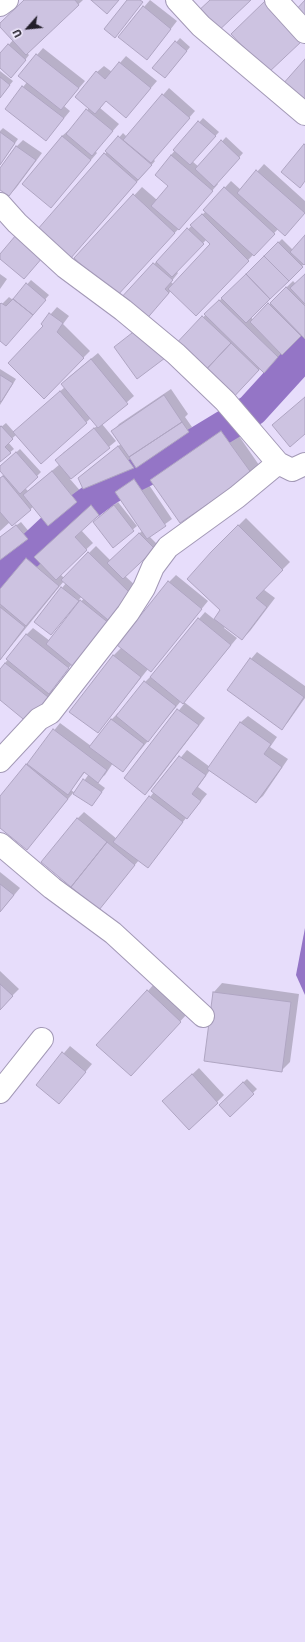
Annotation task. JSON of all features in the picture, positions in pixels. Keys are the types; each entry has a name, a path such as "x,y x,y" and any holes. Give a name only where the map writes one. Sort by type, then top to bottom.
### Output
{"street":[{"path":"0,5 7,0"},
{"path":"177,0 201,26 305,114"},
{"path":"276,0 305,32"},
{"path":"0,204 65,267 123,310 176,354 225,401 278,463 292,470 305,464"},
{"path":"0,761 39,719 50,713 128,613 144,588 153,567 168,546 237,497 278,463"},
{"path":"0,844 52,888 113,933 203,1016"},
{"path":"0,1092 42,1039"}],"shaded area":[{"path":"305,928 305,995 296,975"}],"building":[{"path":"24,0 75,0 79,5 26,55 0,27 0,23"},
{"path":"91,0 119,0 107,14"},
{"path":"127,0 140,0 143,2 115,38 104,29"},
{"path":"210,0 251,0 214,35 195,14"},
{"path":"305,0 305,23 294,12"},
{"path":"265,1 302,41 268,73 231,34"},
{"path":"143,6 171,29 147,60 118,37"},
{"path":"175,41 187,51 165,78 152,68"},
{"path":"8,44 26,60 11,78 0,68 0,53"},
{"path":"36,54 79,88 61,110 18,76"},
{"path":"305,59 305,105 282,85"},
{"path":"119,62 151,88 126,118 106,101 95,114 75,97 96,71 105,79"},
{"path":"0,77 10,85 0,98"},
{"path":"22,86 64,118 46,141 5,109"},
{"path":"162,94 190,118 151,163 123,140"},
{"path":"86,109 113,131 92,156 66,134"},
{"path":"198,121 216,136 190,165 173,150"},
{"path":"0,132 15,143 0,165"},
{"path":"62,136 91,160 51,208 22,184"},
{"path":"118,136 152,165 138,180 105,151"},
{"path":"221,140 240,158 214,187 195,169"},
{"path":"304,144 305,181 300,188 281,172"},
{"path":"16,146 36,160 9,196 0,190 0,168"},
{"path":"104,153 137,182 70,259 37,230"},
{"path":"171,155 213,191 179,230 151,206 168,186 155,175"},
{"path":"256,170 305,213 285,236 237,193"},
{"path":"224,187 275,234 254,256 203,210"},
{"path":"133,194 175,233 116,297 74,258"},
{"path":"202,214 249,261 196,316 168,289 210,244 190,225"},
{"path":"187,228 204,244 172,277 156,262"},
{"path":"16,235 43,257 24,279 0,259 0,254"},
{"path":"305,235 305,264 304,265 290,252"},
{"path":"278,242 303,267 289,281 264,256"},
{"path":"264,256 289,281 270,299 246,274"},
{"path":"153,263 173,280 165,289 169,293 144,322 119,300"},
{"path":"246,274 270,299 246,323 221,298"},
{"path":"305,274 305,304 290,288"},
{"path":"26,283 46,300 33,315 13,299"},
{"path":"286,287 305,306 305,339 270,303"},
{"path":"13,299 33,315 6,346 0,341 0,304 1,303 6,306"},
{"path":"219,300 278,357 264,373 204,314"},
{"path":"268,303 301,336 282,355 250,322"},
{"path":"49,313 63,323 57,332 84,358 44,399 8,363 43,326 41,324"},
{"path":"202,316 231,343 201,375 172,348"},
{"path":"141,326 165,358 137,379 114,347"},
{"path":"231,343 259,370 229,402 201,375"},
{"path":"91,359 128,404 98,428 61,384"},
{"path":"0,375 13,383 1,402 0,401"},
{"path":"60,391 87,423 41,464 13,432"},
{"path":"164,395 182,422 129,457 111,431"},
{"path":"305,397 305,434 290,447 272,425"},
{"path":"182,422 189,432 136,468 129,457"},
{"path":"1,426 13,439 5,447 11,453 0,462 0,427"},
{"path":"94,428 110,448 71,479 55,460"},
{"path":"221,431 252,474 180,523 150,480"},
{"path":"118,446 134,468 83,489 78,478"},
{"path":"16,452 38,477 20,494 0,471 0,466"},
{"path":"52,471 77,502 48,526 23,495"},
{"path":"3,476 31,510 12,526 0,512 0,478"},
{"path":"134,479 166,526 147,539 115,492"},
{"path":"91,505 99,515 75,537 87,550 56,580 34,557"},
{"path":"114,505 134,531 113,548 93,522"},
{"path":"16,525 28,539 0,560 0,537"},
{"path":"238,525 283,570 256,598 267,607 242,640 214,619 220,610 187,579"},
{"path":"139,533 155,549 123,579 107,563"},
{"path":"88,552 130,593 108,620 61,580"},
{"path":"26,558 59,586 26,626 0,604 0,589"},
{"path":"168,581 202,609 151,672 117,645"},
{"path":"61,587 79,601 51,635 34,622"},
{"path":"80,600 110,624 75,668 46,644"},
{"path":"0,607 25,627 0,660"},
{"path":"198,618 231,645 183,704 150,677"},
{"path":"26,634 69,668 49,694 6,659"},
{"path":"113,655 141,677 98,733 69,712"},
{"path":"250,658 304,697 282,730 227,690"},
{"path":"5,663 48,697 28,723 0,700 0,669"},
{"path":"144,681 176,706 148,742 116,716"},
{"path":"177,709 199,725 145,795 124,778"},
{"path":"111,719 144,744 123,772 89,747"},
{"path":"240,722 271,744 264,754 282,767 256,803 207,769"},
{"path":"53,729 107,770 98,783 84,772 68,795 27,764"},
{"path":"179,756 206,775 192,794 201,801 187,819 151,791"},
{"path":"26,764 68,799 27,850 0,828 0,796"},
{"path":"83,779 102,792 92,806 73,794"},
{"path":"149,796 183,822 148,868 113,842"},
{"path":"77,818 107,842 71,887 41,862"},
{"path":"107,842 135,865 99,910 71,887"},
{"path":"0,884 14,895 0,912"},
{"path":"0,984 13,996 0,1010"},
{"path":"147,990 181,1022 131,1076 96,1045"},
{"path":"213,992 291,1002 282,1072 204,1061"},
{"path":"62,1052 86,1072 59,1104 36,1085"},
{"path":"192,1074 218,1103 189,1130 162,1101"},
{"path":"243,1082 254,1094 230,1117 219,1105"}],"waterway":[{"path":"0,579 51,531 109,488 186,450 252,410 305,352"}]}
